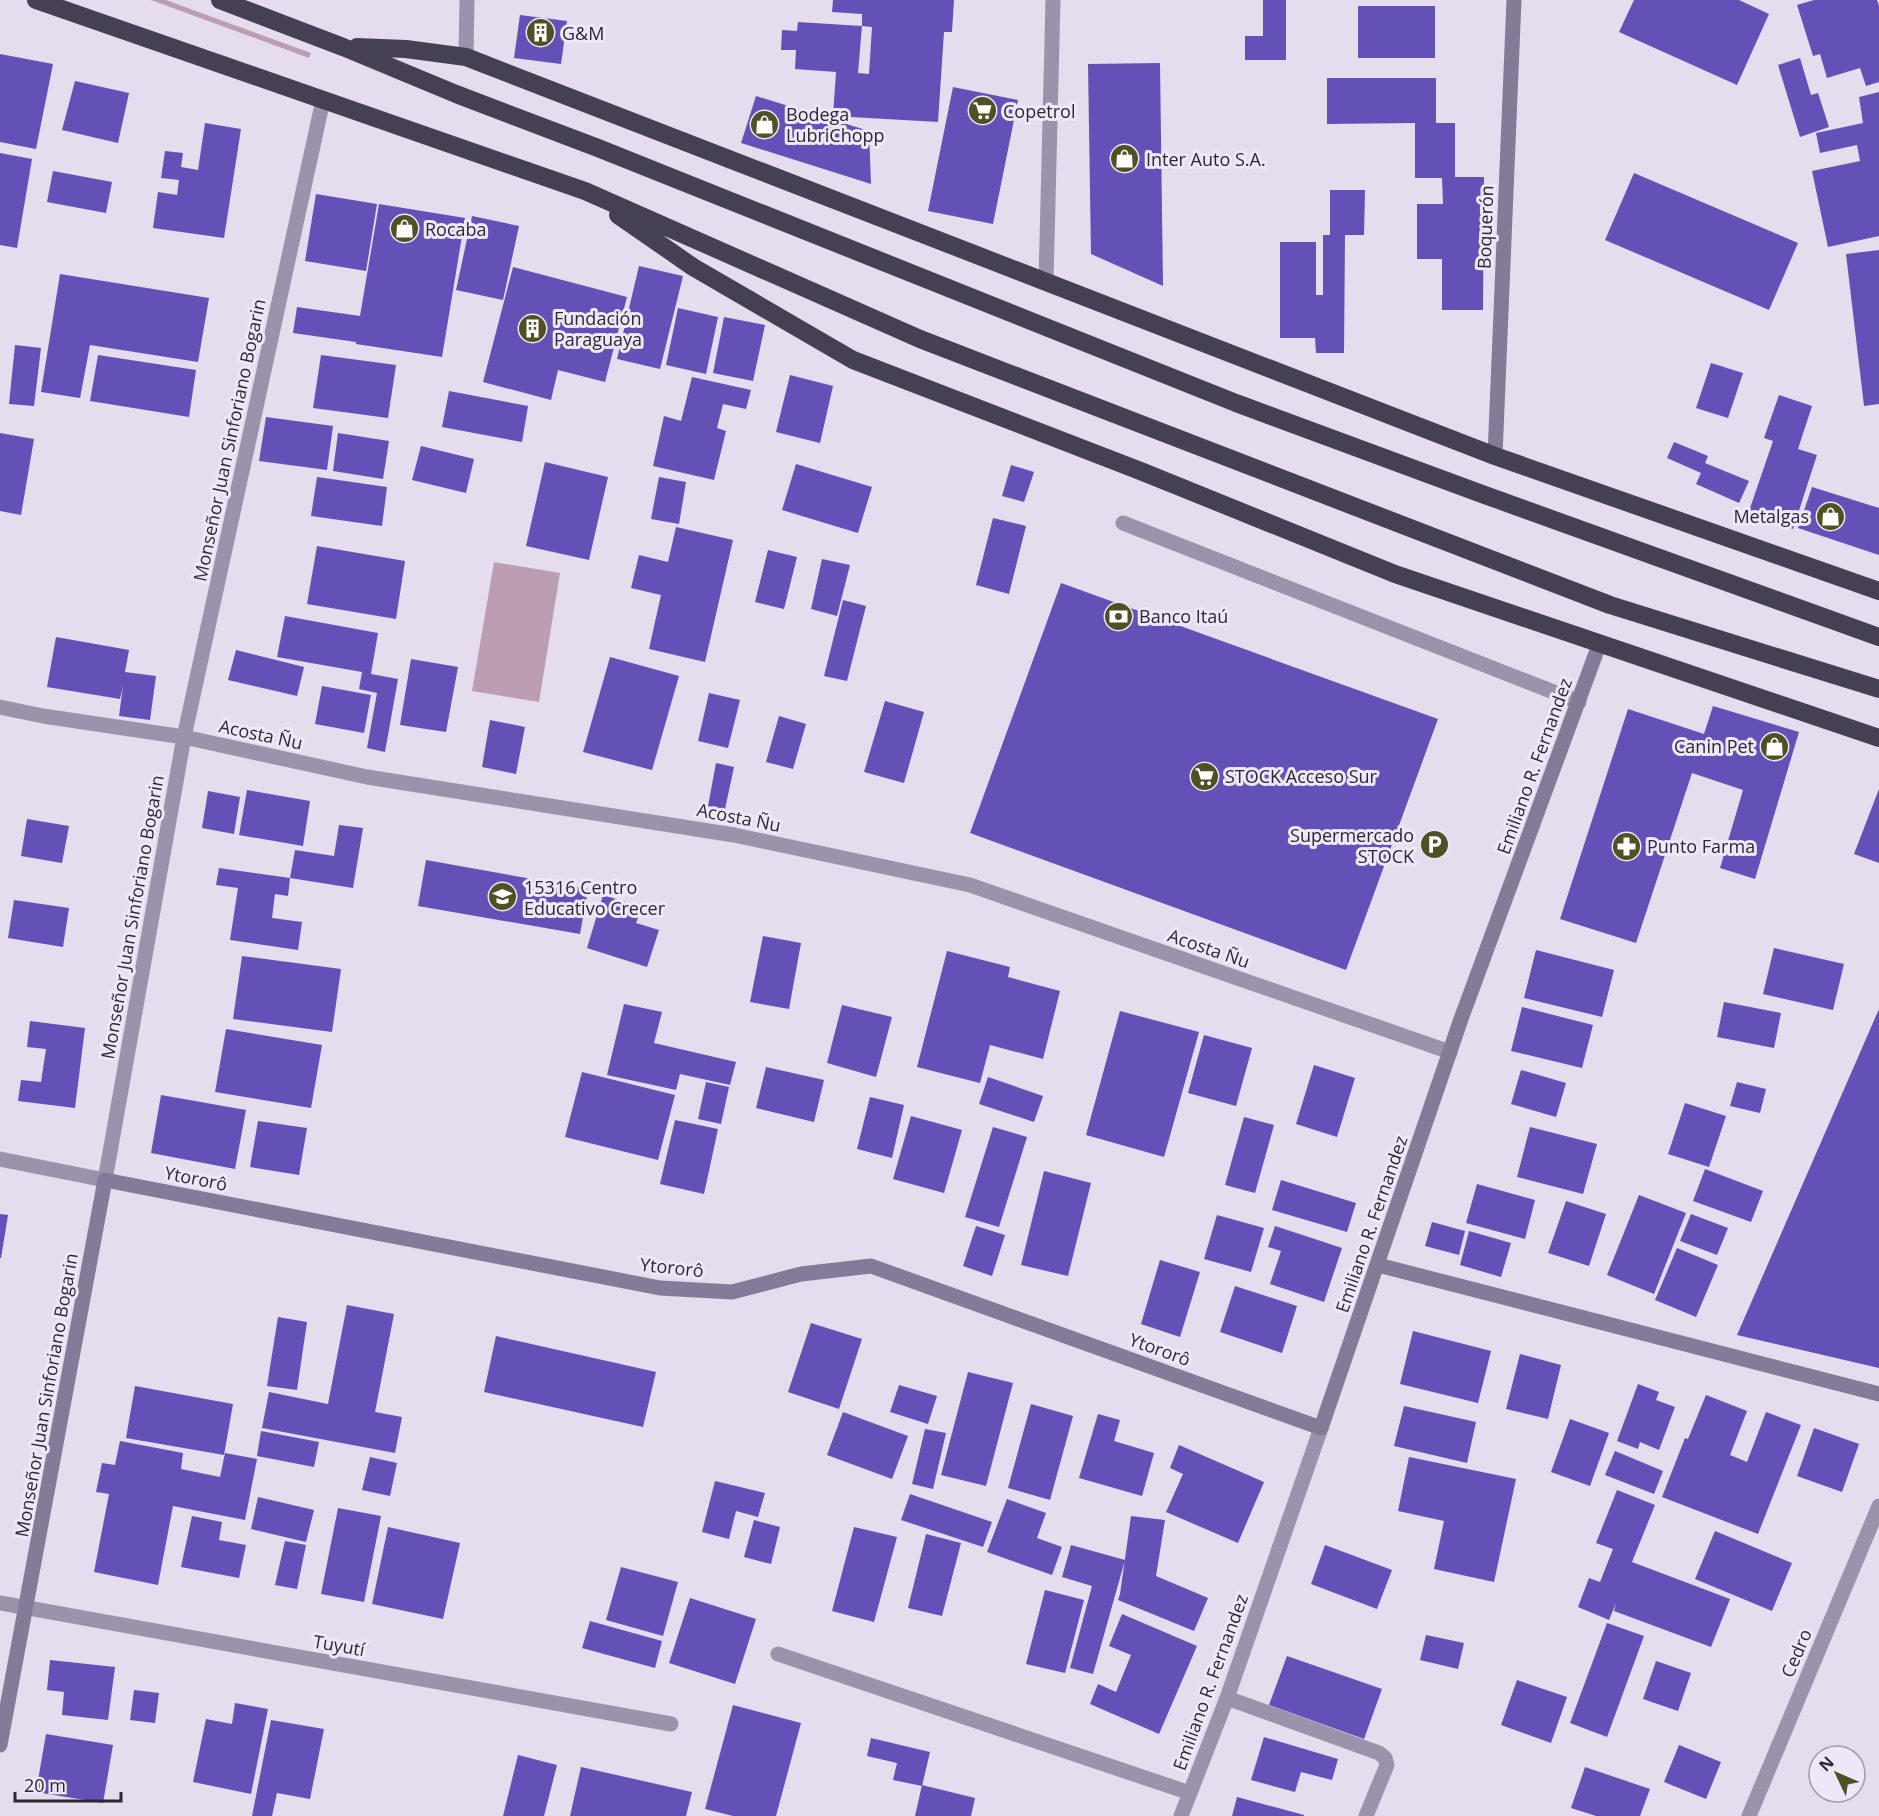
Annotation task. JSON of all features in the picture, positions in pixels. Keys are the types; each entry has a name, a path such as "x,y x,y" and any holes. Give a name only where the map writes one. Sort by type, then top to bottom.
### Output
{"highway":[{"path":"36,0 585,191 920,339 1610,605 1879,689"},
{"path":"220,0 343,46 1236,403 1879,637"},
{"path":"343,46 406,49 466,57 1495,456 1879,591"},
{"path":"585,191 693,267 853,360 1143,472 1395,574 1879,738"}],"street":[{"path":"466,57 467,0"},
{"path":"1046,282 1053,0"},
{"name":"Boquerón","path":"1495,456 1514,0"},
{"name":"Monseñor Juan Sinforiano Bogarin","path":"0,1745 105,1180 184,737 323,100"},
{"path":"1123,524 1579,702"},
{"name":"Emiliano R. Fernandez","path":"1181,1816 1227,1698 1450,1052 1599,645"},
{"name":"Acosta Ñu","path":"0,707 43,716 184,737 367,777 734,835 970,885 1450,1052"},
{"name":"Ytororô","path":"0,1159 660,1288 732,1292 801,1274 871,1266 1321,1428"},
{"path":"1378,1265 1879,1394"},
{"name":"Cedro","path":"1749,1816 1879,1506"},
{"name":"Tuyutí","path":"0,1603 671,1724"},
{"path":"778,1654 1190,1793"},
{"path":"1227,1698 1385,1758 1387,1765 1366,1816"}],"shaded area":[{"path":"151,0 166,0 311,53 309,58"},
{"path":"494,562 560,573 539,702 472,691"}],"building":[{"path":"833,0 954,0 952,32 944,32 938,122 833,116 836,72 795,69 796,50 781,50 782,30 797,31 798,22 862,26 862,14 832,12","holes":["862,26 872,27 869,74 858,73"]},
{"path":"1263,0 1286,0 1286,60 1245,60 1245,36 1263,36"},
{"path":"1634,0 1739,0 1769,14 1737,85 1619,32"},
{"path":"1814,0 1877,0 1879,6 1879,82 1866,86 1860,68 1827,78 1820,54 1813,56 1797,5"},
{"path":"1358,6 1435,6 1435,58 1358,58"},
{"name":"G&M","path":"520,15 567,21 561,64 514,58"},
{"path":"0,54 53,64 36,149 0,142"},
{"path":"1800,58 1811,95 1818,93 1829,127 1800,137 1778,65"},
{"name":"Inter Auto S.A.","path":"1160,63 1163,286 1091,254 1088,64"},
{"path":"1327,78 1436,78 1436,123 1455,123 1455,177 1484,177 1483,310 1442,310 1442,259 1417,259 1417,204 1443,204 1442,178 1415,178 1415,123 1327,124"},
{"path":"75,81 129,93 118,143 62,130"},
{"name":"Copetrol","path":"953,87 1018,100 993,224 928,211"},
{"path":"1879,92 1879,236 1828,247 1812,171 1860,161 1857,145 1820,153 1816,133 1863,123 1859,97"},
{"path":"756,96 869,131 871,184 741,143"},
{"path":"205,123 241,129 224,238 153,228 158,192 177,195 179,180 161,178 165,151 183,153 181,167 198,170"},
{"path":"0,153 32,159 17,248 0,245"},
{"path":"53,171 112,182 106,213 47,202"},
{"path":"1634,173 1798,243 1769,310 1605,240"},
{"path":"1330,190 1365,190 1364,235 1345,235 1344,353 1316,353 1315,338 1280,338 1280,242 1316,242 1316,295 1323,295 1323,235 1330,235"},
{"path":"316,194 377,204 366,271 305,261"},
{"path":"379,204 465,218 442,357 293,333 297,307 360,316"},
{"path":"472,216 519,226 503,300 456,290"},
{"path":"1879,250 1879,404 1864,406 1846,254"},
{"path":"639,266 683,276 660,369 617,359"},
{"name":"Fundación Paraguaya","path":"513,267 627,297 605,382 558,370 551,400 483,382"},
{"path":"60,274 209,298 198,362 90,345 80,398 41,392"},
{"path":"678,308 718,317 706,374 666,365"},
{"path":"724,317 765,325 753,381 713,373"},
{"path":"15,345 41,348 34,406 9,404"},
{"path":"98,355 196,370 189,417 90,401"},
{"path":"321,355 396,365 388,418 313,408"},
{"path":"1711,363 1743,373 1728,418 1696,408"},
{"path":"790,375 833,386 820,443 776,432"},
{"path":"692,377 751,390 746,409 723,404 717,428 726,431 714,480 653,466 664,416 681,421"},
{"path":"449,391 528,406 522,442 442,427"},
{"path":"1779,395 1812,406 1798,449 1817,455 1793,529 1748,514 1773,441 1764,438"},
{"path":"266,417 333,426 327,470 259,461"},
{"path":"0,433 34,439 21,515 0,511"},
{"path":"338,433 389,441 383,479 333,471"},
{"path":"1674,442 1708,456 1705,463 1749,481 1739,503 1696,484 1701,473 1667,458"},
{"path":"421,446 474,459 466,493 412,480"},
{"path":"545,462 608,477 589,560 526,546"},
{"path":"796,464 872,487 858,533 782,510"},
{"path":"1011,465 1034,472 1024,502 1002,496"},
{"path":"317,477 387,487 382,526 311,516"},
{"path":"659,477 686,482 679,524 651,519"},
{"name":"Metalgas","path":"1812,487 1879,508 1879,555 1798,528"},
{"path":"993,518 1026,526 1009,594 976,585"},
{"path":"676,527 733,540 705,662 649,649 661,595 631,588 639,555 668,562"},
{"path":"317,546 405,561 396,619 307,604"},
{"path":"768,550 797,557 784,609 755,602"},
{"path":"822,559 850,565 837,616 811,609"},
{"name":"STOCK Acceso Sur","path":"1061,583 1438,719 1346,970 970,833"},
{"path":"843,600 866,606 847,681 824,676"},
{"path":"285,616 378,633 371,674 398,679 385,752 367,748 377,693 359,689 362,672 277,657"},
{"path":"56,637 129,650 125,672 156,676 150,720 119,716 123,686 120,699 47,687"},
{"path":"236,650 304,667 297,696 228,680"},
{"path":"610,657 679,676 652,770 583,752"},
{"path":"411,659 458,667 446,732 400,725"},
{"path":"322,686 371,695 364,733 315,724"},
{"path":"709,693 740,700 728,748 698,741"},
{"path":"885,701 924,712 904,783 864,772"},
{"name":"Punto Farma","path":"1713,706 1799,732 1755,879 1720,868 1743,790 1692,773 1636,943 1560,919 1628,709 1704,734"},
{"path":"779,716 806,724 793,769 766,762"},
{"path":"490,720 525,727 516,774 482,767"},
{"path":"716,763 734,767 725,809 708,806"},
{"path":"1879,789 1879,863 1854,854"},
{"path":"247,790 310,801 303,846 239,835"},
{"path":"208,791 240,797 234,834 202,828"},
{"path":"27,819 69,826 62,863 21,856"},
{"path":"339,825 363,828 353,888 290,878 295,850 334,856"},
{"name":"15316 Centro Educativo Crecer","path":"426,860 588,889 580,934 418,906"},
{"path":"219,868 290,878 288,896 275,894 272,918 302,922 298,950 230,940 238,888 216,885"},
{"path":"603,895 642,907 636,923 659,930 647,967 587,948"},
{"path":"14,900 69,908 63,947 8,938"},
{"path":"763,936 801,943 789,1009 750,1002"},
{"path":"1774,948 1844,964 1833,1010 1763,994"},
{"path":"1536,950 1614,970 1602,1017 1524,998"},
{"path":"947,951 1010,967 1008,977 1060,991 1043,1059 990,1045 980,1083 917,1067"},
{"path":"242,956 341,969 332,1032 233,1019"},
{"path":"1724,1002 1781,1013 1774,1048 1717,1037"},
{"path":"624,1004 662,1012 654,1043 736,1062 730,1085 680,1074 676,1090 607,1075"},
{"path":"842,1005 892,1017 876,1077 827,1063"},
{"path":"1522,1007 1593,1025 1582,1068 1511,1051"},
{"path":"1879,1009 1879,1368 1737,1335"},
{"path":"1120,1011 1199,1032 1164,1157 1086,1135"},
{"path":"30,1021 85,1028 75,1108 18,1101 21,1080 41,1082 46,1049 27,1047"},
{"path":"226,1029 322,1045 311,1108 215,1092"},
{"path":"1204,1035 1252,1048 1236,1106 1188,1093"},
{"path":"1314,1065 1355,1078 1337,1137 1296,1124"},
{"path":"766,1067 824,1080 814,1122 756,1108"},
{"path":"1521,1070 1566,1083 1556,1117 1511,1104"},
{"path":"582,1072 675,1095 658,1160 565,1137"},
{"path":"988,1077 1043,1096 1034,1122 979,1104"},
{"path":"706,1082 729,1087 721,1124 698,1119"},
{"path":"1737,1082 1766,1089 1760,1113 1730,1106"},
{"path":"161,1095 246,1110 235,1169 151,1153"},
{"path":"870,1097 904,1105 892,1158 857,1149"},
{"path":"1685,1103 1726,1116 1709,1167 1668,1154"},
{"path":"911,1116 962,1130 944,1193 893,1179"},
{"path":"1244,1117 1274,1125 1255,1193 1225,1185"},
{"path":"675,1120 718,1129 704,1194 660,1184"},
{"path":"258,1121 307,1128 299,1175 250,1167"},
{"path":"993,1127 1027,1137 999,1227 965,1217"},
{"path":"1530,1127 1597,1144 1583,1194 1517,1177"},
{"path":"1705,1169 1763,1191 1751,1222 1693,1201"},
{"path":"1044,1171 1091,1183 1068,1276 1021,1265"},
{"path":"1281,1180 1356,1203 1347,1232 1272,1210"},
{"path":"1477,1184 1535,1200 1525,1239 1466,1223"},
{"path":"1639,1195 1686,1213 1654,1294 1607,1275"},
{"path":"1566,1201 1606,1214 1589,1266 1548,1253"},
{"path":"0,1214 8,1215 1,1258 0,1258"},
{"path":"1691,1214 1728,1228 1717,1255 1680,1241"},
{"path":"1217,1215 1264,1228 1251,1272 1204,1259"},
{"path":"1432,1222 1465,1231 1459,1255 1425,1246"},
{"path":"976,1226 1005,1235 992,1276 963,1266"},
{"path":"1275,1226 1342,1248 1324,1302 1270,1284 1281,1251 1268,1247"},
{"path":"1469,1231 1511,1243 1501,1277 1460,1265"},
{"path":"1677,1248 1718,1265 1696,1317 1655,1300"},
{"path":"1160,1260 1200,1272 1180,1337 1141,1324"},
{"path":"1235,1286 1297,1306 1282,1353 1220,1332"},
{"path":"347,1305 394,1314 375,1412 402,1417 395,1453 262,1428 269,1392 328,1404"},
{"path":"278,1317 307,1322 297,1390 267,1386"},
{"path":"811,1323 862,1339 839,1409 788,1392"},
{"path":"1413,1331 1491,1351 1478,1403 1400,1384"},
{"path":"496,1336 656,1372 643,1427 484,1392"},
{"path":"1520,1354 1561,1365 1548,1419 1506,1409"},
{"path":"968,1372 1013,1383 986,1486 941,1475"},
{"path":"1638,1384 1659,1392 1656,1400 1675,1407 1659,1450 1640,1442 1638,1449 1617,1441"},
{"path":"899,1385 937,1396 928,1424 890,1412"},
{"path":"135,1386 233,1404 224,1455 126,1438"},
{"path":"1706,1395 1747,1411 1730,1455 1747,1462 1766,1412 1801,1425 1758,1534 1662,1497 1685,1438 1688,1439"},
{"path":"1031,1404 1073,1416 1050,1500 1008,1488"},
{"path":"1404,1406 1476,1422 1467,1463 1394,1446"},
{"path":"843,1412 908,1436 892,1479 827,1455"},
{"path":"1098,1414 1120,1420 1114,1441 1154,1453 1142,1496 1079,1478"},
{"path":"1570,1419 1609,1433 1590,1486 1551,1472"},
{"path":"1814,1428 1859,1444 1842,1492 1797,1476"},
{"path":"925,1429 946,1433 933,1489 912,1484"},
{"path":"261,1431 319,1442 314,1467 257,1456"},
{"path":"120,1441 183,1453 181,1469 220,1477 225,1453 257,1459 245,1520 173,1506 158,1585 94,1572 109,1494 96,1492 102,1463 115,1465"},
{"path":"1179,1445 1264,1482 1238,1543 1166,1512 1183,1474 1170,1468"},
{"path":"1615,1451 1663,1471 1654,1494 1605,1475"},
{"path":"370,1457 397,1463 390,1496 362,1490"},
{"path":"1409,1457 1516,1479 1494,1582 1434,1569 1444,1521 1398,1511"},
{"path":"715,1481 765,1493 758,1517 736,1511 729,1539 702,1532"},
{"path":"1617,1490 1655,1505 1632,1562 1730,1599 1711,1647 1614,1611 1616,1603 1609,1620 1578,1607 1589,1578 1600,1582 1613,1549 1596,1543"},
{"path":"910,1494 992,1522 983,1547 901,1520"},
{"path":"258,1497 314,1510 306,1542 251,1529"},
{"path":"1007,1499 1046,1513 1037,1538 1062,1547 1052,1575 987,1552"},
{"path":"338,1508 381,1516 364,1602 321,1594"},
{"path":"192,1516 222,1522 219,1540 246,1545 239,1578 181,1567"},
{"path":"1131,1516 1165,1520 1156,1576 1208,1598 1194,1631 1118,1600"},
{"path":"754,1520 780,1527 771,1564 744,1557"},
{"path":"388,1527 460,1543 443,1619 372,1604"},
{"path":"854,1527 897,1537 874,1622 832,1611"},
{"path":"1715,1531 1792,1563 1772,1611 1695,1579"},
{"path":"926,1534 961,1543 942,1616 908,1608"},
{"path":"285,1541 306,1545 297,1589 275,1585"},
{"path":"1071,1545 1125,1560 1093,1674 1070,1668 1092,1586 1062,1577"},
{"path":"1325,1545 1392,1570 1377,1609 1311,1584"},
{"path":"621,1567 678,1582 663,1636 606,1620"},
{"path":"1045,1590 1084,1600 1065,1673 1026,1664"},
{"path":"690,1598 756,1619 735,1684 669,1663"},
{"path":"1122,1614 1197,1646 1159,1734 1090,1704 1098,1684 1116,1692 1131,1655 1109,1646"},
{"path":"590,1621 662,1641 655,1668 582,1648"},
{"path":"1607,1623 1644,1636 1607,1737 1570,1723"},
{"path":"1426,1635 1464,1643 1458,1669 1420,1660"},
{"path":"1287,1656 1382,1689 1364,1739 1269,1705"},
{"path":"50,1660 115,1667 108,1720 62,1715 64,1692 47,1690"},
{"path":"1656,1661 1691,1673 1678,1711 1643,1699"},
{"path":"1517,1680 1567,1697 1551,1743 1501,1725"},
{"path":"134,1690 159,1693 155,1723 130,1720"},
{"path":"235,1703 268,1709 251,1794 193,1782 206,1719 232,1724"},
{"path":"733,1705 801,1723 776,1816 733,1816 705,1809"},
{"path":"271,1720 324,1729 310,1799 277,1793 272,1816 252,1816"},
{"path":"46,1734 113,1745 103,1803 36,1792"},
{"path":"1264,1737 1338,1759 1332,1780 1301,1772 1295,1792 1251,1780"},
{"path":"871,1738 930,1752 922,1786 893,1780 897,1763 867,1756"},
{"path":"1679,1745 1721,1762 1706,1799 1664,1782"},
{"path":"518,1755 557,1765 544,1816 503,1816"},
{"path":"581,1767 692,1792 686,1816 570,1816"},
{"path":"1585,1767 1650,1789 1640,1816 1596,1816 1571,1808"},
{"path":"922,1785 975,1798 971,1816 915,1816"},
{"path":"1237,1797 1304,1815 1304,1816 1232,1816"}],"place":[{"name":"G&M","path":"541,33"},
{"name":"Copetrol","path":"982,111"},
{"name":"Bodega LubriChopp","path":"765,124"},
{"name":"Inter Auto S.A.","path":"1125,159"},
{"name":"Rocaba","path":"404,229"},
{"name":"Fundación Paraguaya","path":"533,328"},
{"name":"Metalgas","path":"1830,516"},
{"name":"Banco Itaú","path":"1118,616"},
{"name":"Canin Pet","path":"1775,746"},
{"name":"STOCK Acceso Sur","path":"1204,776"},
{"name":"Supermercado STOCK","path":"1435,845"},
{"name":"Punto Farma","path":"1626,846"},
{"name":"15316 Centro Educativo Crecer","path":"503,897"}]}
